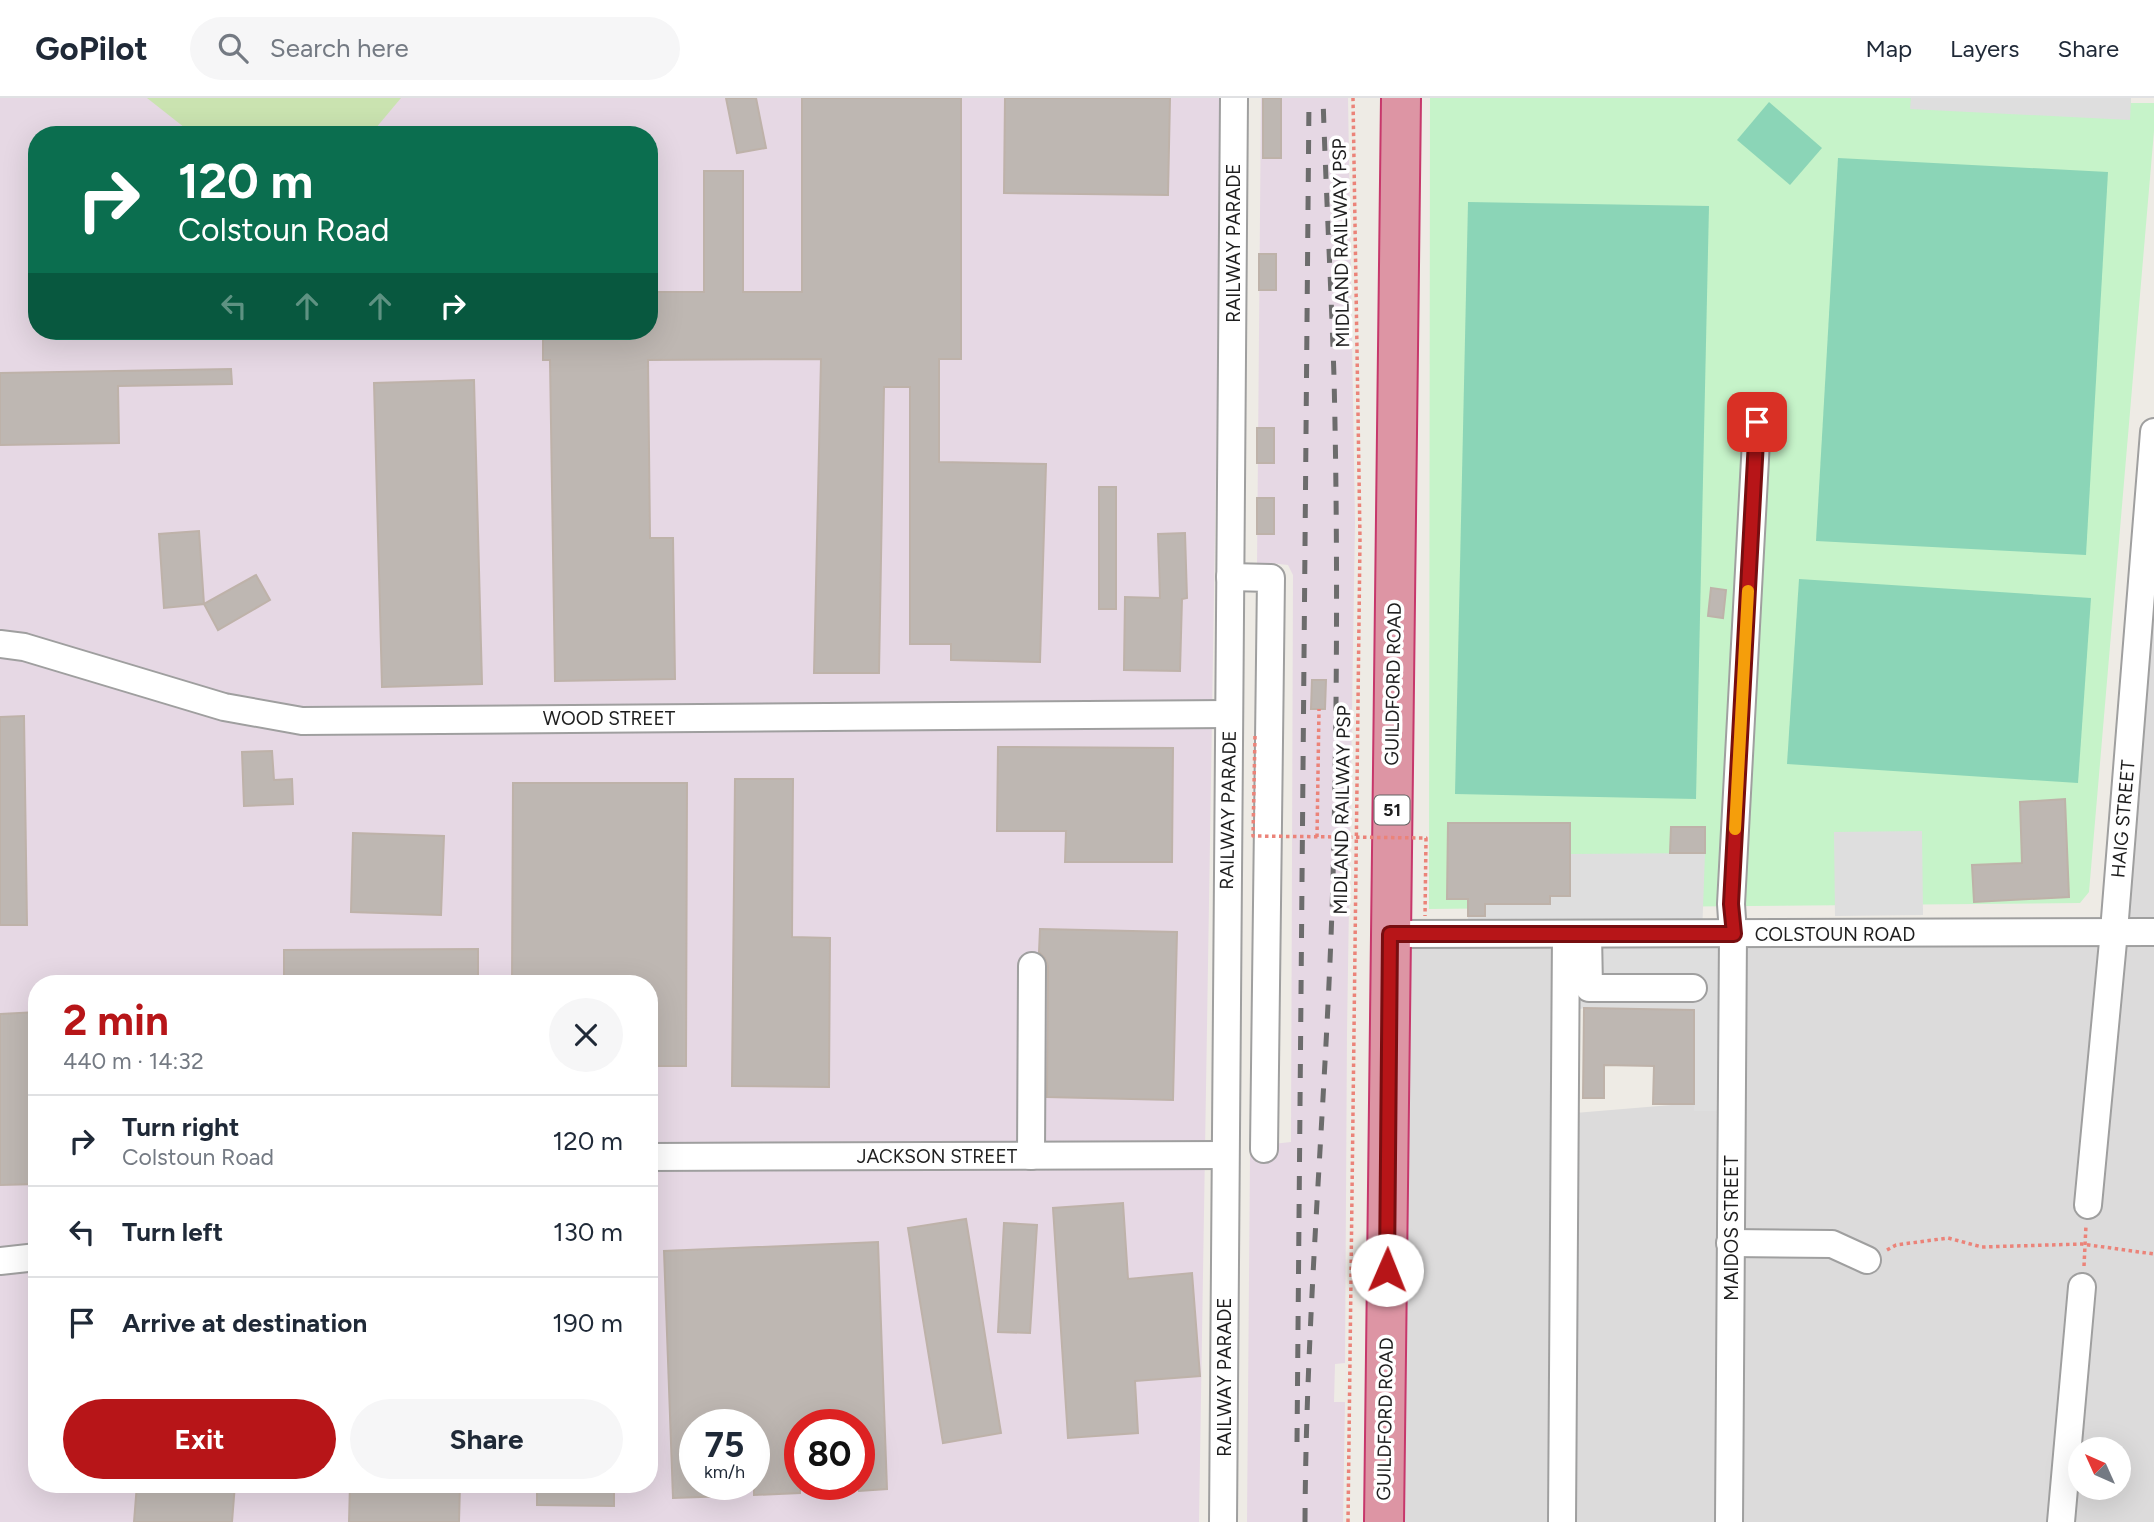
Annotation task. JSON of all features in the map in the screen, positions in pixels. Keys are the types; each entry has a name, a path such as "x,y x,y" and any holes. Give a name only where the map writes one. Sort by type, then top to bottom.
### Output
{"highway":[{"name":"GUILDFORD ROAD","path":"1384,1522 1401,98"}],"street":[{"name":"RAILWAY PARADE","path":"1223,1522 1234,98"},
{"name":"MAIDOS STREET","path":"1729,1522 1734,934 1731,904 1757,422"},
{"name":"HAIG STREET","path":"2088,1205 2114,931 2154,432"},
{"path":"1230,577 1271,578 1264,1149"},
{"name":"WOOD STREET","path":"0,644 24,647 224,707 302,721 1229,713"},
{"name":"COLSTOUN ROAD","path":"1390,934 2154,932"},
{"path":"1577,934 1589,988 1693,988"},
{"path":"1562,1522 1577,934"},
{"path":"1031,1156 1032,966"},
{"path":"1226,1096 1265,1099"},
{"name":"JACKSON STREET","path":"658,1157 1225,1155"},
{"path":"1730,1244 1832,1244 1867,1260"},
{"path":"0,1261 28,1258"},
{"path":"2061,1522 2082,1287"}],"path":[{"name":"MIDLAND RAILWAY PSP","path":"1348,1522 1360,539 1353,98"},
{"path":"1317,837 1319,709"},
{"path":"1255,736 1253,836 1426,838 1424,915"},
{"path":"2082,1287 2088,1205"},
{"path":"1867,1260 1896,1245 1948,1238 1982,1247 2085,1244 2154,1254"}],"shaded area":[{"path":"0,98 1222,98 1199,1522 0,1522"},
{"path":"1261,98 1348,98 1355,522 1345,1363 1335,1364 1334,1402 1345,1402 1343,1522 1247,1522 1250,1156 1273,1144 1291,1142 1293,575 1288,565 1269,563 1267,569 1257,568"},
{"path":"1911,98 2131,98 2130,120 1910,109"},
{"path":"2154,432 2154,1522 1384,1522 1390,934 1578,934 1575,1113 1731,1100 1733,934 2114,931"},
{"path":"1922,831 1923,915 1835,916 1834,832"},
{"path":"1705,853 1702,935 1467,934 1468,916 1485,916 1485,904 1550,904 1550,896 1570,896 1571,854"},
{"path":"1577,948 1721,948 1721,1111 1694,1111 1694,1010 1577,1010"}],"green space":[{"path":"147,98 401,98 378,126 183,126"},
{"path":"1430,98 2131,98 2131,103 2154,103 2154,131 2089,892 2080,903 1429,909"},
{"path":"1769,102 1822,148 1790,185 1737,140"},
{"path":"1838,158 2108,172 2086,555 1816,541"},
{"path":"1468,202 1709,206 1696,799 1455,794"},
{"path":"1799,579 2091,598 2078,783 1787,764"}],"building":[{"path":"726,98 756,98 766,148 737,153"},
{"path":"802,98 961,98 961,359 939,359 939,462 1046,464 1040,662 951,660 951,644 910,644 910,387 884,387 879,673 814,673 821,359 648,360 650,538 673,538 675,679 555,681 550,360 543,360 543,340 658,340 658,292 704,292 704,171 743,171 743,292 802,292"},
{"path":"1005,98 1170,98 1168,195 1004,193"},
{"path":"1263,98 1281,98 1281,158 1263,158"},
{"path":"1259,254 1276,254 1276,290 1259,290"},
{"path":"231,369 232,384 118,386 119,443 0,445 0,373"},
{"path":"474,380 482,684 382,687 374,383"},
{"path":"1257,428 1274,428 1274,463 1257,463"},
{"path":"1099,487 1116,487 1116,609 1099,609"},
{"path":"1257,498 1274,498 1274,534 1257,534"},
{"path":"199,531 204,604 164,608 159,534"},
{"path":"1185,533 1187,598 1182,599 1180,671 1124,670 1125,597 1160,598 1158,534"},
{"path":"256,575 270,600 218,630 204,604"},
{"path":"1711,588 1726,590 1723,618 1708,616"},
{"path":"1312,680 1326,680 1325,709 1311,709"},
{"path":"24,716 27,925 0,925 0,717"},
{"path":"998,747 1173,748 1172,862 1065,862 1066,831 997,831"},
{"path":"272,751 274,780 292,779 293,804 244,806 242,752"},
{"path":"735,779 793,779 792,937 830,938 829,1087 732,1086"},
{"path":"513,783 687,783 686,1066 658,1066 658,975 512,975"},
{"path":"2065,799 2069,897 1974,902 1972,865 2022,863 2020,802"},
{"path":"1448,823 1570,823 1570,896 1550,896 1550,904 1485,904 1485,916 1468,916 1468,899 1447,899"},
{"path":"1671,827 1705,827 1705,853 1670,853"},
{"path":"353,833 444,836 441,915 351,912"},
{"path":"1040,929 1177,932 1173,1100 1047,1097 1048,966 1039,952"},
{"path":"478,949 478,975 284,975 284,950"},
{"path":"1584,1008 1694,1010 1694,1104 1653,1104 1654,1066 1604,1065 1604,1098 1583,1098"},
{"path":"28,1012 28,1184 0,1185 0,1014"},
{"path":"1123,1203 1128,1279 1192,1273 1200,1376 1135,1381 1138,1433 1068,1438 1053,1208"},
{"path":"966,1219 1001,1433 943,1443 908,1228"},
{"path":"1004,1223 1037,1225 1030,1333 998,1332"},
{"path":"878,1242 887,1489 875,1490 875,1409 784,1409 784,1494 770,1494 770,1409 679,1409 679,1498 673,1498 664,1251"},
{"path":"136,1493 234,1493 232,1522 134,1522"},
{"path":"350,1493 460,1493 459,1522 349,1522"},
{"path":"537,1493 614,1493 614,1506 537,1505"}],"railway":[{"path":"1297,1442 1309,98"},
{"path":"1305,1522 1309,1361 1330,959 1335,753 1335,440 1323,98"}],"slow traffic":[{"path":"1735,829 1748,591"}],"route":[{"path":"1387,1270 1390,934 1734,934 1731,904 1757,422"}]}
